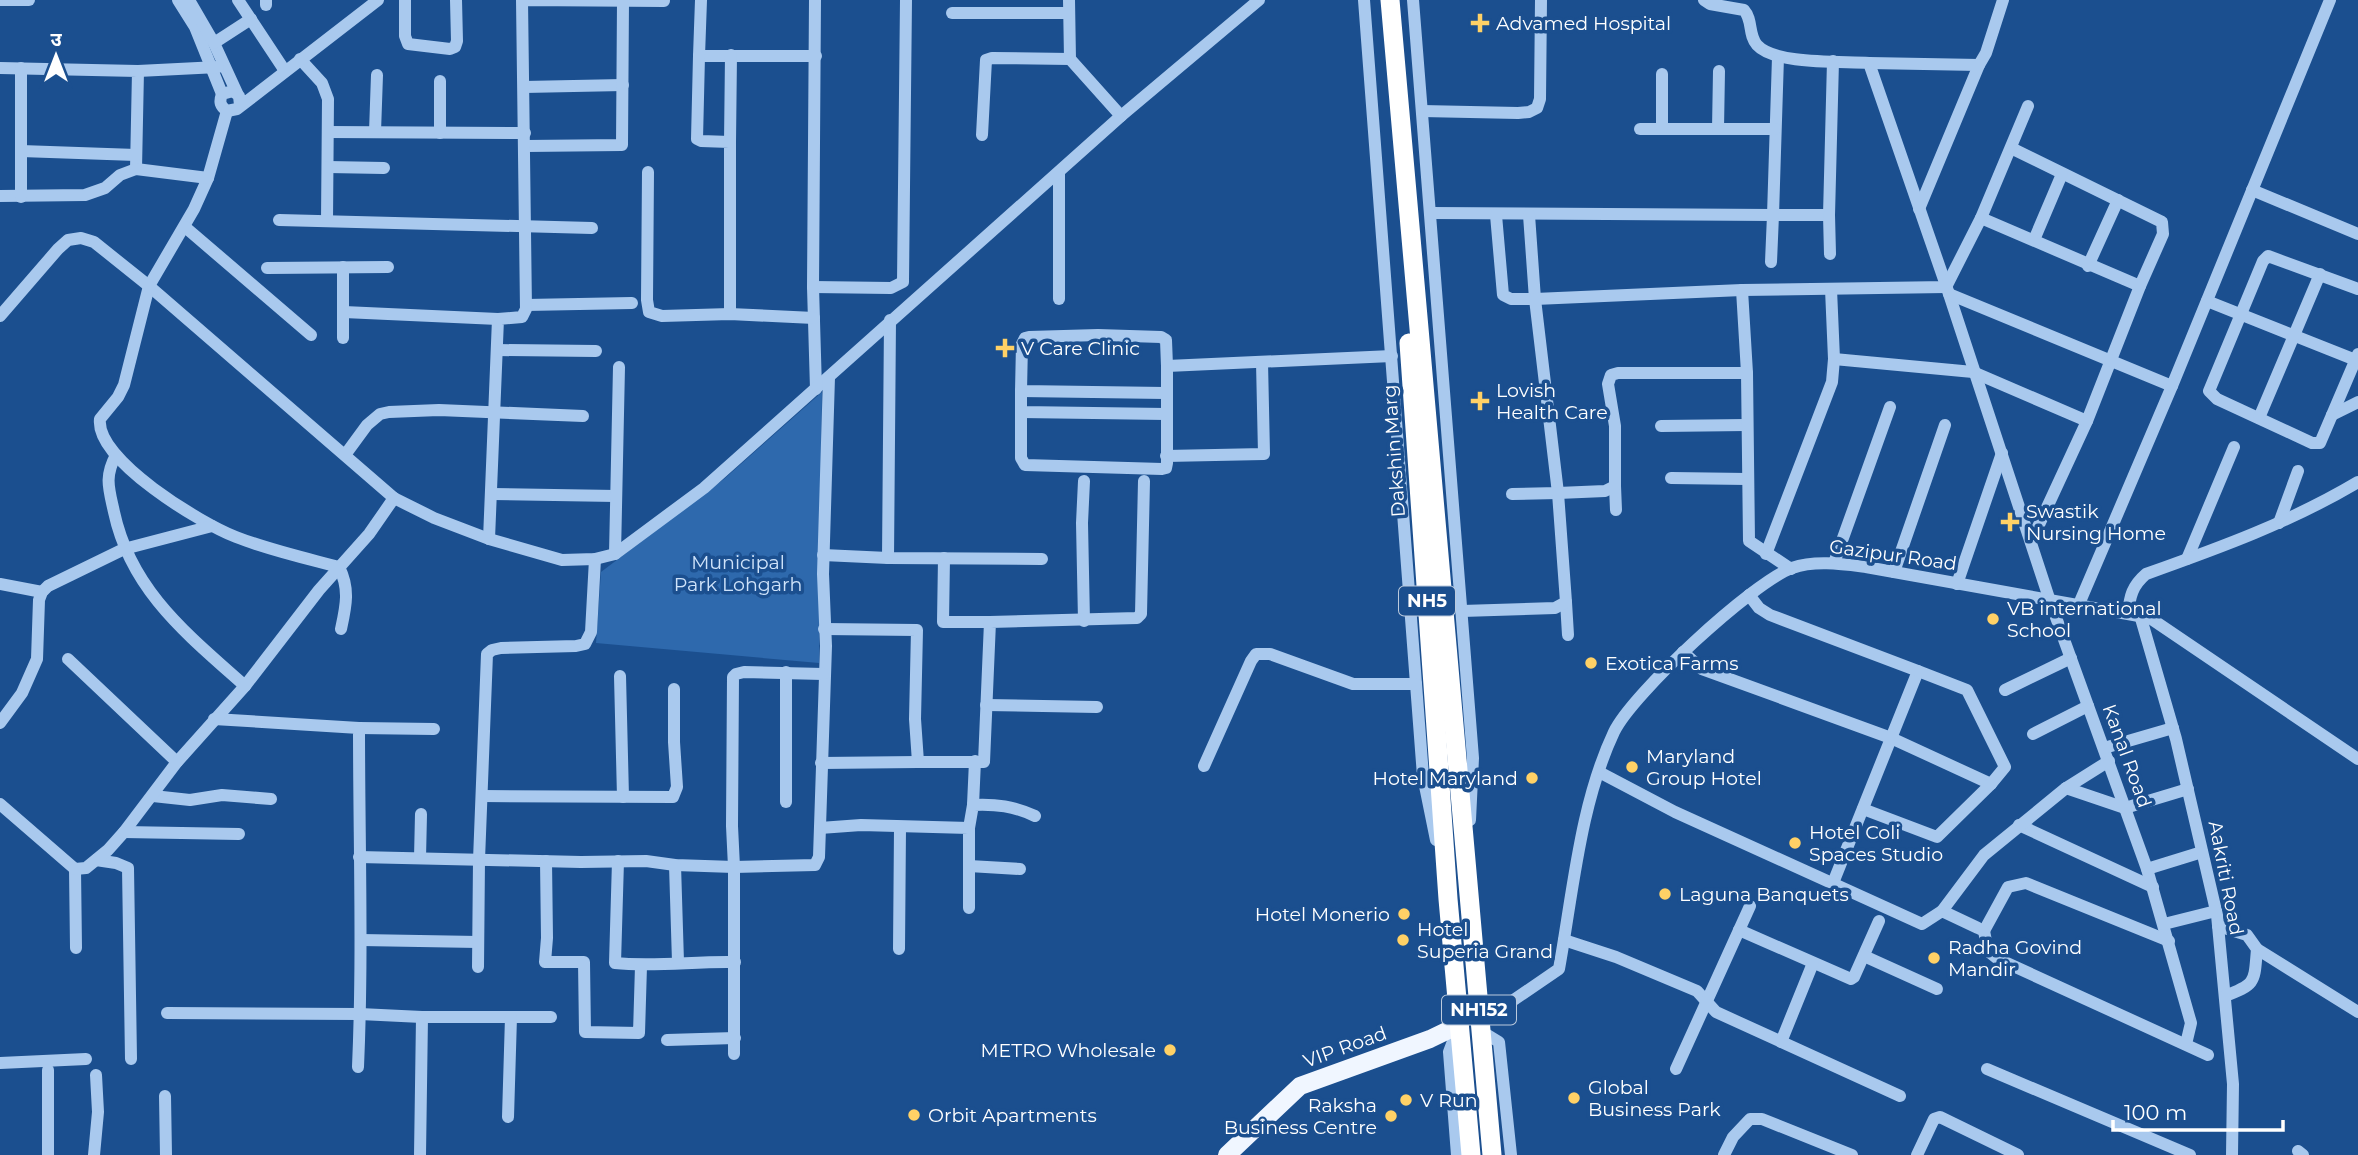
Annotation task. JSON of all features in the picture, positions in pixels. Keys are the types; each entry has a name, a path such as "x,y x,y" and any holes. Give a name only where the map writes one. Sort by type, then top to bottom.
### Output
{"highway":[{"name":"Dakshin Marg","path":"1377,0 1412,303 1448,899"},
{"name":"NH5","path":"1391,0 1412,303 1467,864"},
{"name":"NH152","path":"1467,864 1492,1155"},
{"name":"NH152","path":"1448,899 1471,1155"}],"main road":[{"name":"VIP Road","path":"1227,1155 1300,1086 1460,1026"}],"street":[{"path":"0,0 29,0"},
{"path":"178,0 238,99"},
{"path":"189,0 214,43 222,94 219,100 221,107 227,111 232,111 238,99 285,71 378,0"},
{"path":"238,0 285,71"},
{"path":"405,0 405,36 408,44 450,49 455,47 457,41 456,0"},
{"path":"344,313 522,317 526,304 526,140 522,0 664,1"},
{"path":"701,0 696,139 730,142"},
{"path":"815,0 813,287 816,389"},
{"path":"813,287 891,288 903,282 906,0"},
{"name":"NH152","path":"1364,0 1423,776 1448,899"},
{"name":"NH152","path":"1413,0 1474,758 1467,864"},
{"path":"1422,111 1518,113 1537,108 1541,0"},
{"path":"1704,0 1710,4 1744,10 1748,14 1756,45 1778,57 1869,63 1979,65"},
{"path":"1919,209 1986,53 2003,0"},
{"path":"2079,604 2172,386 2330,0"},
{"path":"328,132 440,132 622,145 623,1"},
{"path":"0,316 68,240 81,238 94,242 149,286 394,498 434,518 489,539 562,559 595,559 615,554 704,488 1121,116 1256,1"},
{"path":"952,13 1069,7 1070,59 1121,116"},
{"path":"214,43 251,19"},
{"path":"730,314 731,55"},
{"path":"699,56 816,56"},
{"path":"1771,262 1778,57"},
{"path":"300,59 326,90 327,221"},
{"path":"982,135 986,60 1070,59"},
{"path":"1830,254 1833,61"},
{"name":"Kanal Road","path":"1869,63 1948,291 2049,598 2147,869 2191,1023 2186,1044"},
{"path":"0,68 138,71 218,67"},
{"path":"21,68 21,197"},
{"path":"0,196 94,193 105,188 136,162 138,71"},
{"path":"1718,129 1719,71"},
{"path":"1662,74 1662,129"},
{"path":"375,132 377,75"},
{"path":"440,81 440,132"},
{"path":"524,87 623,85"},
{"path":"222,94 228,91 238,99"},
{"path":"1948,291 2028,106"},
{"path":"227,111 208,178 185,227 149,286 124,385 100,419 101,430 116,455 133,473 212,526 240,539 339,568 347,586 347,603 341,629"},
{"path":"1640,129 1774,129"},
{"path":"2011,148 2162,222 2164,226 2112,362 2031,542"},
{"path":"21,151 136,162 208,178"},
{"path":"328,167 384,168"},
{"path":"648,172 649,312 662,316 730,314 814,318"},
{"path":"1059,173 1059,299"},
{"path":"2034,240 2063,174"},
{"path":"2252,190 2358,234"},
{"path":"2088,266 2118,200"},
{"path":"1430,213 1829,215"},
{"path":"1496,215 1503,295 1511,299 1742,290 1948,291 2172,386"},
{"path":"1529,215 1535,299 1558,493 1568,635"},
{"path":"1981,218 2140,286"},
{"path":"279,220 592,228"},
{"path":"185,227 311,335"},
{"path":"2207,301 2241,316 2295,337 2357,358 2320,443 2312,443 2217,399 2209,391 2241,316 2263,261 2268,256 2358,289"},
{"path":"343,267 343,338"},
{"path":"267,268 388,267"},
{"path":"2259,418 2320,274"},
{"path":"1766,554 1828,395 1834,359 1831,289"},
{"path":"1742,290 1749,541 1791,569"},
{"path":"526,304 632,303"},
{"path":"489,539 498,318"},
{"path":"888,558 890,320"},
{"path":"1098,335 1161,337 1166,340 1167,366 1166,468 1025,465 1021,458 1021,391 1022,344 1025,338 1098,335"},
{"path":"496,350 596,351"},
{"path":"1167,366 1392,356"},
{"path":"1834,359 1973,372 2087,421"},
{"path":"1166,456 1264,454 1262,362"},
{"path":"615,554 620,367"},
{"path":"1616,510 1615,426 1608,384 1611,375 1746,373"},
{"path":"359,857 646,861 734,867 815,864 820,857 825,646 823,555 829,377"},
{"path":"1021,391 1165,393"},
{"path":"2332,415 2358,402"},
{"path":"1834,564 1890,407"},
{"path":"345,455 367,425 380,414 439,410 583,416"},
{"path":"1021,412 1166,414"},
{"path":"1661,426 1746,425"},
{"path":"1894,572 1945,425"},
{"path":"2187,559 2234,447"},
{"path":"1957,584 2002,453"},
{"path":"116,455 108,469 108,486 124,549 141,578 174,622 244,686"},
{"path":"2279,523 2298,471"},
{"path":"1671,478 1747,479"},
{"path":"1084,481 1084,621"},
{"path":"944,558 943,622 1137,618 1141,614 1144,481"},
{"path":"2134,614 2130,594 2146,574 2279,523 2323,503 2358,482"},
{"path":"1512,495 1605,491 1615,486"},
{"path":"492,494 616,496"},
{"path":"0,804 75,869 86,868 124,832 177,762 244,686 297,617 369,534 394,498"},
{"path":"0,723 22,693 37,659 41,592 48,586 124,549 212,526"},
{"path":"823,555 1042,559"},
{"path":"478,967 487,654 501,648 585,644 591,632 595,559"},
{"name":"Gazipur Road","path":"1480,1027 1559,970 1588,807 1615,729 1683,652 1749,595 1791,569 1810,564 1834,564 1894,572 2150,618 2358,759"},
{"path":"0,584 41,592"},
{"path":"1749,595 1759,608 1770,615 1967,690 2006,767 1937,837 1863,809"},
{"path":"1462,611 1555,608 1566,602"},
{"name":"Aakriti Road","path":"2134,614 2173,728 2216,911 2233,1084 2234,1152"},
{"path":"821,763 984,762 990,621"},
{"path":"824,629 917,630 915,719 918,762"},
{"path":"1683,652 1702,668 1891,738 1991,784"},
{"path":"1204,766 1256,654 1270,654 1353,684 1416,684"},
{"path":"2005,690 2071,658"},
{"path":"68,659 177,762"},
{"path":"1833,883 1918,671"},
{"path":"734,1054 733,677 744,672 823,674"},
{"path":"786,672 786,802"},
{"path":"620,676 622,797"},
{"path":"482,796 673,797 677,788 674,689"},
{"path":"986,705 1097,707"},
{"path":"2033,734 2088,706"},
{"path":"214,719 359,728 434,729"},
{"path":"358,1067 361,940 359,728"},
{"path":"2104,748 2173,728"},
{"path":"969,908 968,866 975,761"},
{"path":"1599,772 1675,812 1922,924 1942,911 1984,855 2018,825 2066,788 2109,761"},
{"path":"2066,788 2125,808 2188,789"},
{"path":"153,796 190,800 222,795 271,799"},
{"path":"973,805 1016,807 1035,816"},
{"path":"420,858 421,814"},
{"path":"820,828 861,825 970,828"},
{"path":"2018,825 2152,887"},
{"path":"899,949 900,828"},
{"path":"124,832 239,834"},
{"path":"2147,869 2202,852"},
{"path":"96,860 127,865 128,868 131,1059"},
{"path":"546,861 545,962 584,962 585,1032 639,1033 640,965"},
{"path":"618,861 615,963 640,965 735,962"},
{"path":"675,865 678,962"},
{"path":"968,866 1020,869"},
{"path":"75,869 76,948"},
{"path":"2208,1055 1998,960 1988,951 1984,931 2005,890 2013,885 2026,883 2166,931 2216,911"},
{"path":"1676,1069 1751,906"},
{"path":"1942,911 1984,931"},
{"path":"1739,930 1851,979 1879,922"},
{"path":"2218,926 2247,935 2257,949 2358,1012"},
{"path":"361,940 478,942"},
{"path":"1564,940 1616,957 1697,991 1716,1012 1900,1096"},
{"path":"2225,996 2248,987 2253,980 2257,949"},
{"path":"1864,956 1937,989"},
{"path":"1781,1042 1813,963"},
{"path":"167,1013 551,1017"},
{"path":"420,1155 422,1017"},
{"path":"508,1117 511,1017"},
{"path":"1457,1155 1449,1052 1460,1026"},
{"path":"1480,1027 1499,1042 1511,1155"},
{"path":"667,1040 735,1038"},
{"path":"0,1063 86,1059"},
{"path":"1987,1069 2190,1155"},
{"path":"48,1070 48,1155"},
{"path":"94,1155 98,1112 96,1075"},
{"path":"165,1096 166,1155"},
{"path":"1917,1155 1934,1119 1940,1116 2002,1152 2018,1155"},
{"path":"1724,1155 1733,1137 1750,1119 1762,1119 1852,1155"}],"green space":[{"name":"Municipal Park Lohgarh","path":"822,392 819,663 596,643 601,572 724,479"}],"place":[{"name":"Advamed Hospital","path":"1480,23"},
{"name":"V Care Clinic","path":"1005,348"},
{"name":"Lovish Health Care","path":"1480,401"},
{"name":"Swastik Nursing Home","path":"2010,522"},
{"name":"VB international School","path":"1993,619"},
{"name":"Exotica Farms","path":"1591,663"},
{"name":"Maryland Group Hotel","path":"1632,767"},
{"name":"Hotel Maryland","path":"1532,778"},
{"name":"Hotel Coli Spaces Studio","path":"1795,843"},
{"name":"Laguna Banquets","path":"1665,894"},
{"name":"Hotel Monerio","path":"1404,914"},
{"name":"Hotel Superia Grand","path":"1403,940"},
{"name":"Radha Govind Mandir","path":"1934,958"},
{"name":"METRO Wholesale","path":"1170,1050"},
{"name":"Global Business Park","path":"1574,1098"},
{"name":"V Run","path":"1406,1100"},
{"name":"Orbit Apartments","path":"914,1115"},
{"name":"Raksha Business Centre","path":"1391,1116"}]}
